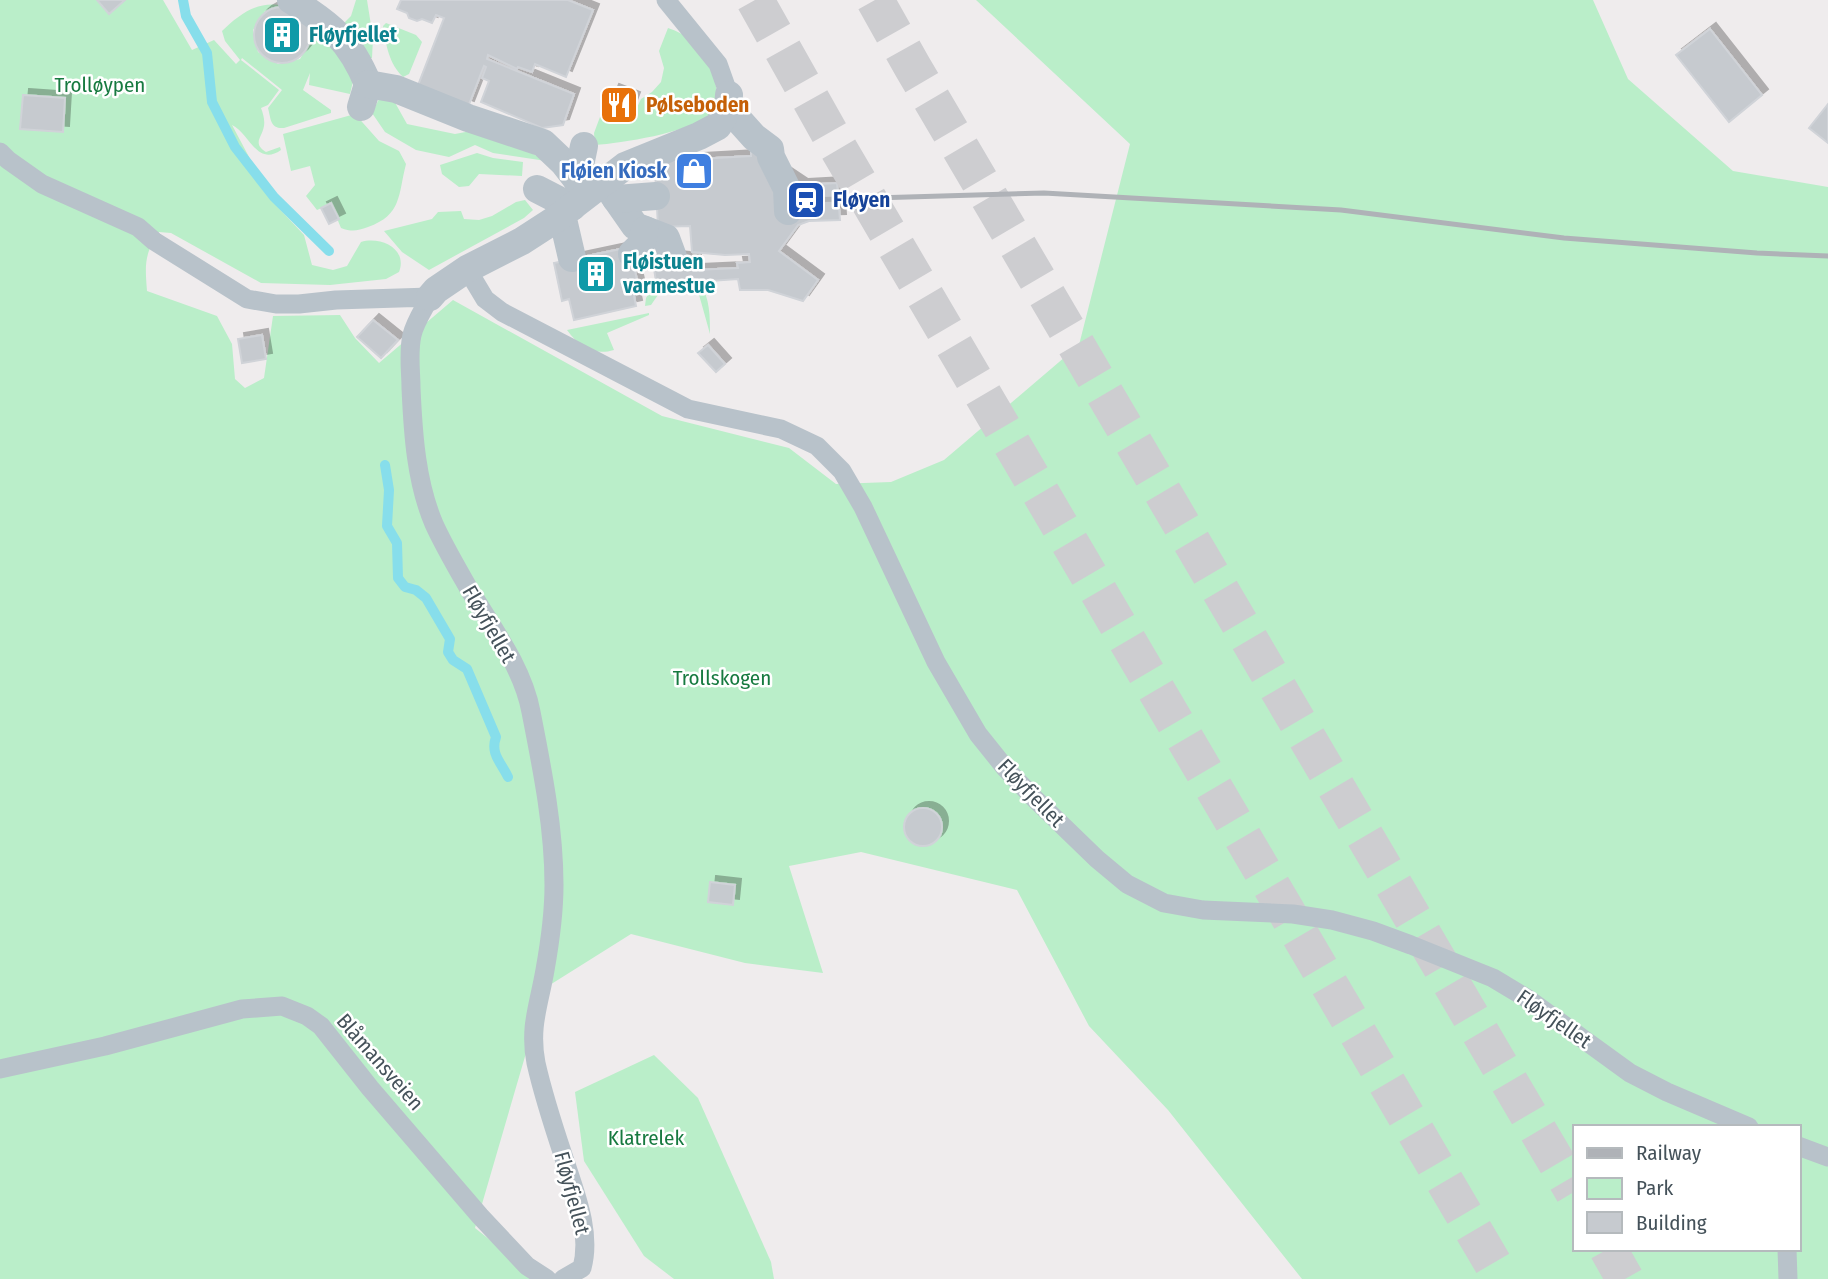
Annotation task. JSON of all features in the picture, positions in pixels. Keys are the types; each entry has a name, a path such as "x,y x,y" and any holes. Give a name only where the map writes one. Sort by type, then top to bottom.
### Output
{"street":[{"path":"292,0 318,16 350,47 364,96 396,89 468,118 543,143 564,162 587,196 635,226 638,242 666,238 673,257"},
{"path":"728,102 754,137 770,149 771,157 787,189 788,211"},
{"name":"Fløyfjellet","path":"430,297 467,269 522,242 625,166 700,148 718,126 728,102"},
{"path":"572,258 587,196 582,163 584,146"},
{"path":"537,189 587,196"},
{"name":"Fløyfjellet","path":"587,196 656,196"}],"lane":[{"path":"666,0 718,64 728,102"},
{"path":"0,152 42,184 138,227 154,241 247,299 276,304 299,304 430,297"},
{"name":"Fløyfjellet","path":"467,269 485,299 502,312 650,391 688,409 781,429 817,446 842,471 863,507 936,662 978,734 1035,799 1127,884 1164,903 1203,910 1293,914 1332,920 1411,945 1493,978 1528,999 1630,1073 1744,1125"},
{"name":"Fløyfjellet","path":"430,297 412,335 410,362 413,426 423,491 434,523 451,557 513,664 523,688 530,707 547,807 554,885 550,937 533,1020 533,1041 536,1065 585,1235 586,1255 582,1268 567,1279"},
{"name":"Blåmansveien","path":"0,1069 105,1046 242,1009 282,1006 307,1016 321,1026 370,1088 480,1216 527,1266 547,1279"},
{"path":"1800,1147 1828,1157"},
{"path":"1787,1251 1788,1279"}],"green space":[{"path":"0,0 163,0 192,50 214,40 236,64 240,60 225,41 222,31 243,14 266,5 284,6 265,11 253,30 258,52 278,64 300,59 311,40 333,43 354,77 350,94 309,85 310,73 303,90 331,110 331,113 284,128 276,127 268,108 282,90 242,58 241,60 279,90 268,105 261,108 264,124 259,143 266,152 280,147 281,150 273,154 259,152 232,125 273,202 304,235 312,265 333,270 347,266 361,242 377,241 396,251 401,264 399,272 386,279 330,285 261,283 171,233 159,232 148,254 147,291 217,316 232,344 235,379 245,388 264,378 273,316 340,315 355,338 379,363 453,300 662,416 789,448 836,484 891,482 944,460 1079,345 1130,144 976,0 1593,0 1628,79 1733,171 1828,187 1828,1279 1302,1279 1168,1110 1089,1026 1017,890 861,852 789,866 823,973 745,963 631,934 545,988 475,1228 539,1279 0,1279"},
{"path":"356,0 367,0 373,38 372,58 367,58 343,24 351,16"},
{"path":"386,23 416,35 422,42 409,74 403,77 389,54 383,26"},
{"path":"668,28 681,33 700,48 711,67 719,104 698,122 670,132 595,145 594,133 600,117 612,123 632,118 641,99 661,82 664,68 659,51"},
{"path":"380,97 393,99 407,124 455,134 476,130 515,144 546,161 493,153 475,145 449,157 416,150 385,132 372,113"},
{"path":"355,114 379,141 399,151 406,164 393,210 379,222 351,230 341,228 331,204 317,210 306,196 315,185 310,166 291,171 283,134"},
{"path":"477,153 523,162 522,176 479,174 469,186 459,187 442,174 440,165"},
{"path":"525,200 533,210 524,218 429,270 402,252 384,231 432,219 438,212 461,211 464,219 479,220"},
{"path":"694,278 696,283 700,283 708,301 710,334 698,291 688,287 660,292 651,305 645,306 646,298 656,282"},
{"path":"649,313 607,333 614,350 607,352 587,349 567,330"},
{"name":"Klatrelek","path":"654,1055 698,1098 771,1262 774,1279 674,1279 644,1256 584,1161 575,1092"}],"building":[{"path":"97,0 125,0 109,14"},
{"path":"401,0 568,0 593,10 566,77 535,64 532,72 518,67 517,69 488,55 487,59 574,94 563,125 542,128 481,102 489,81 482,78 486,67 484,66 468,107 417,88 444,18 436,15 432,23 409,18 407,13 397,9"},
{"name":"Fløyfjellet","path":"277,7 287,7 302,15 308,24 308,46 302,55 287,63 277,63 259,51 254,40 254,30 266,12"},
{"path":"1710,29 1762,95 1729,122 1676,55"},
{"path":"613,90 634,98 626,119 605,110"},
{"path":"23,95 65,98 63,132 20,129"},
{"path":"1828,104 1828,143 1809,128"},
{"path":"751,151 802,185 837,183 840,220 809,221 798,225 779,251 818,280 803,301 768,290 740,290 738,279 656,282 652,255 695,259 695,270 738,268 737,263 750,262 749,254 692,252 690,226 658,227 655,168 662,161 751,156"},
{"path":"331,203 339,219 329,224 321,208"},
{"name":"Fløistuen varmestue","path":"630,247 638,285 632,286 636,306 574,320 569,299 562,301 554,263"},
{"path":"373,320 398,340 381,358 357,337"},
{"path":"262,335 266,359 242,363 238,339"},
{"path":"708,345 725,364 716,372 698,353"},
{"path":"923,808 936,814 942,827 936,840 923,846 910,840 904,827 910,814"},
{"path":"710,882 735,885 733,905 708,902"}],"waterway":[{"path":"183,0 186,16 207,53 212,102 235,147 274,197 329,251"},
{"path":"385,465 389,490 387,526 397,543 398,578 405,587 416,590 426,598 450,639 448,652 453,660 467,669 496,737 495,753 508,777"}],"tunnel":[{"path":"755,0 834,141 1502,1279"},
{"path":"875,0 1573,1190"},
{"path":"1609,1251 1625,1279"}],"railway":[{"path":"806,200 1044,193 1341,210 1564,238 1828,256"}],"place":[{"name":"Fløyfjellet","path":"282,35"},
{"name":"Pølseboden","path":"619,105"},
{"name":"Fløien Kiosk","path":"694,171"},
{"name":"Fløyen","path":"806,200"},
{"name":"Fløistuen varmestue","path":"596,274"}],"park label":[{"name":"Trolløypen","path":"100,85"},
{"name":"Trollskogen","path":"722,678"}]}
